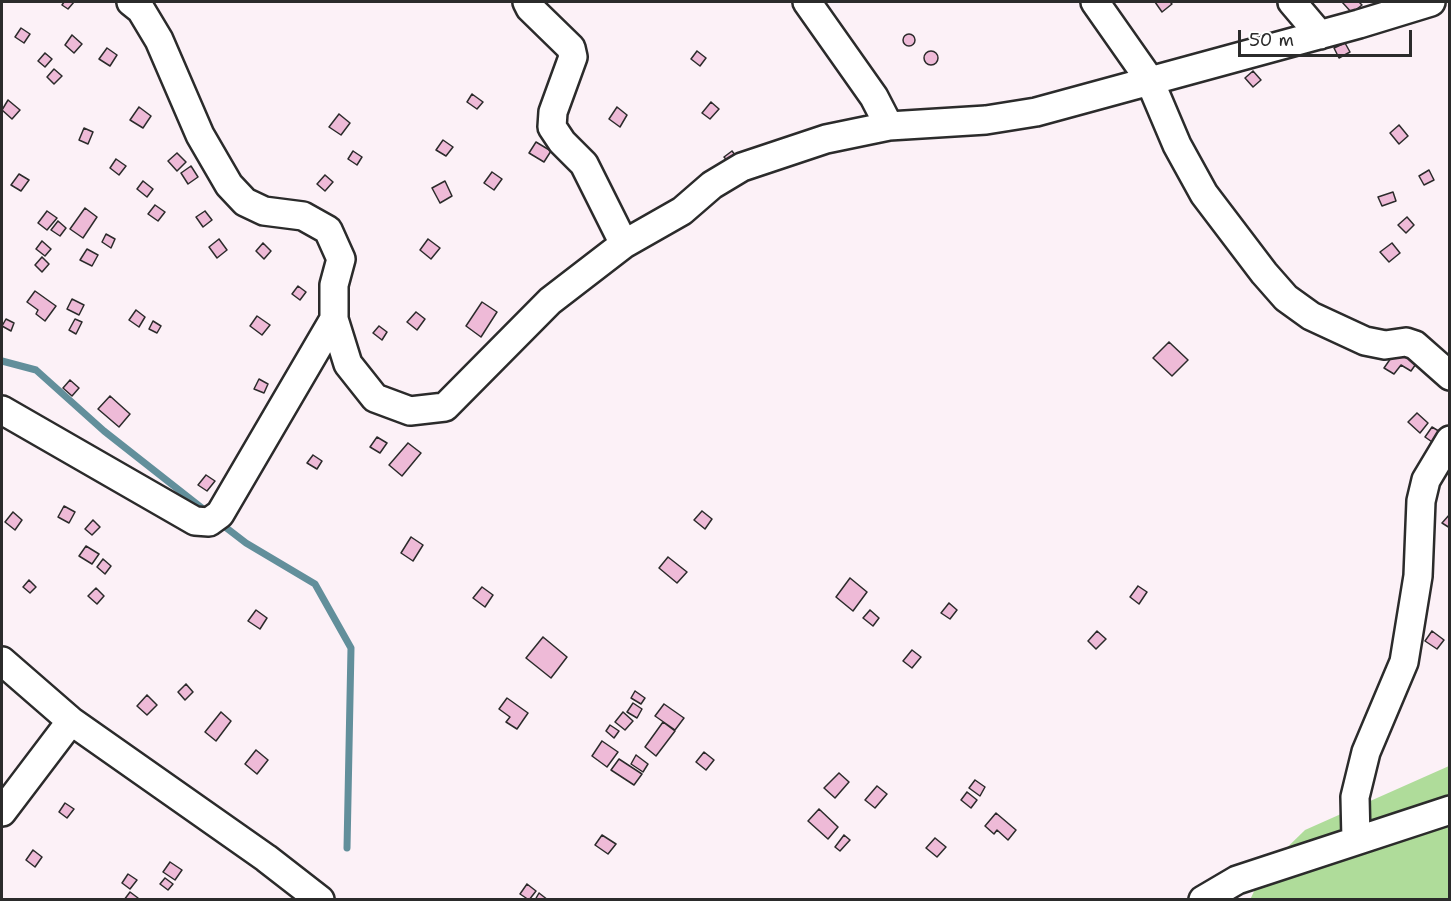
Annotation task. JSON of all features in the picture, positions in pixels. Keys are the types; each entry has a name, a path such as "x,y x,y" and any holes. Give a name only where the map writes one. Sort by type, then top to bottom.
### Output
{"street":[{"path":"130,2 141,10 159,40 200,135 228,185 245,202 264,211 303,216 328,230 341,259 334,285 334,319 348,364 375,399 410,411 445,407 550,301 624,244 682,211 712,185 742,166 826,139 889,126 952,123 1026,114 1320,35 1431,2"},
{"path":"527,2 530,8 571,48 573,57 553,112 552,127 562,142 584,164 624,244"},
{"path":"807,2 874,97 889,126"},
{"path":"1095,2 1149,80 1177,145 1204,194 1286,298 1311,315 1365,341 1385,345 1406,342 1415,345 1449,376"},
{"path":"1292,2 1320,35"},
{"path":"2,410 195,521 209,522 220,514 334,319"},
{"path":"1356,840 1355,797 1366,752 1404,662 1418,576 1421,501 1426,480 1449,440"},
{"path":"2,661 72,721 266,858 320,900"},
{"path":"2,812 72,721"},
{"path":"1203,900 1237,880 1449,810"}],"green space":[{"path":"1449,766 1449,899 1250,900 1264,870 1305,830"}],"building":[{"path":"64,2 74,2 68,9 62,5"},
{"path":"1155,2 1170,2 1172,4 1162,12"},
{"path":"1342,2 1359,2 1362,5 1352,13"},
{"path":"21,28 30,34 24,43 15,37"},
{"path":"911,34 915,40 911,46 907,46 903,38"},
{"path":"72,35 82,44 74,53 65,45"},
{"path":"1345,43 1350,52 1339,58 1334,48"},
{"path":"107,48 117,55 110,66 99,59"},
{"path":"697,51 706,58 700,66 691,59"},
{"path":"928,51 934,51 938,58 934,65 928,65 924,61 924,55"},
{"path":"45,53 52,59 45,67 38,61"},
{"path":"54,69 62,76 54,84 47,77"},
{"path":"1253,71 1261,80 1253,87 1245,78"},
{"path":"472,94 483,102 477,109 467,102"},
{"path":"8,100 20,110 12,119 2,110"},
{"path":"711,102 719,109 710,119 702,113"},
{"path":"139,107 151,116 143,128 130,120"},
{"path":"617,107 627,115 620,127 609,119"},
{"path":"339,114 350,123 341,135 329,127"},
{"path":"1399,125 1408,136 1399,144 1390,133"},
{"path":"84,128 93,132 88,144 79,140"},
{"path":"443,140 453,147 446,156 436,150"},
{"path":"536,142 551,151 544,162 529,153"},
{"path":"353,151 362,157 357,165 348,159"},
{"path":"732,151 739,160 731,165 724,157"},
{"path":"177,153 186,162 177,171 168,161"},
{"path":"116,159 126,166 119,175 110,168"},
{"path":"191,166 198,177 188,184 181,173"},
{"path":"1429,170 1434,180 1424,185 1419,176"},
{"path":"492,172 502,179 494,190 484,183"},
{"path":"19,174 29,180 21,191 11,185"},
{"path":"325,175 333,182 325,191 317,184"},
{"path":"143,181 153,189 147,197 137,189"},
{"path":"445,181 452,196 440,203 432,188"},
{"path":"1393,192 1396,201 1382,206 1378,197"},
{"path":"155,205 165,212 158,221 148,214"},
{"path":"85,208 97,217 83,238 70,229"},
{"path":"47,211 57,218 47,230 38,223"},
{"path":"205,211 212,220 203,227 196,217"},
{"path":"1407,217 1414,225 1406,233 1398,225"},
{"path":"58,221 66,228 60,236 51,230"},
{"path":"106,234 115,239 111,248 102,242"},
{"path":"219,239 227,250 217,258 209,247"},
{"path":"428,239 440,248 431,259 420,250"},
{"path":"42,241 51,249 45,256 36,249"},
{"path":"263,243 271,251 264,259 256,251"},
{"path":"1392,243 1400,253 1389,262 1380,252"},
{"path":"87,249 98,255 92,266 80,260"},
{"path":"42,257 49,264 42,272 35,265"},
{"path":"298,286 306,292 300,300 292,294"},
{"path":"35,291 56,306 45,321 36,314 38,310 27,302"},
{"path":"72,299 84,305 79,315 67,309"},
{"path":"482,302 497,312 481,337 466,326"},
{"path":"136,310 145,317 139,327 129,320"},
{"path":"416,312 425,319 417,330 407,322"},
{"path":"257,316 270,325 262,335 250,326"},
{"path":"6,319 14,323 11,331 2,326"},
{"path":"75,319 82,322 76,334 69,330"},
{"path":"153,321 161,326 157,333 149,329"},
{"path":"379,326 387,332 382,340 373,333"},
{"path":"1169,342 1188,360 1172,376 1153,358"},
{"path":"1398,348 1418,361 1411,371 1401,365 1394,374 1384,368"},
{"path":"259,379 268,384 264,393 254,389"},
{"path":"70,380 79,388 72,396 63,388"},
{"path":"110,396 130,414 119,427 98,409"},
{"path":"1417,413 1428,423 1420,433 1408,422"},
{"path":"1432,427 1442,433 1435,444 1425,437"},
{"path":"377,437 387,443 380,453 370,447"},
{"path":"408,443 421,453 402,476 389,465"},
{"path":"313,455 322,461 317,469 307,463"},
{"path":"206,475 215,481 207,491 198,485"},
{"path":"64,506 75,512 69,523 58,517"},
{"path":"702,511 712,519 705,529 694,520"},
{"path":"13,512 22,520 15,530 5,522"},
{"path":"1450,514 1450,528 1442,523"},
{"path":"93,520 100,527 92,535 85,529"},
{"path":"411,537 423,545 413,561 401,553"},
{"path":"86,546 99,554 92,564 79,556"},
{"path":"668,557 687,572 677,583 659,568"},
{"path":"103,559 111,566 105,574 97,567"},
{"path":"850,578 867,592 853,611 836,597"},
{"path":"29,580 36,587 30,593 23,587"},
{"path":"1138,586 1147,592 1139,604 1130,597"},
{"path":"482,587 493,595 485,607 473,598"},
{"path":"96,588 104,596 97,604 88,596"},
{"path":"949,603 957,610 950,619 941,613"},
{"path":"256,610 267,618 260,629 248,621"},
{"path":"870,610 879,618 873,626 863,618"},
{"path":"1097,631 1106,639 1096,649 1088,641"},
{"path":"1432,631 1444,640 1437,649 1425,641"},
{"path":"543,637 567,657 551,678 526,658"},
{"path":"912,650 921,657 912,668 903,661"},
{"path":"186,684 193,692 185,700 178,692"},
{"path":"635,691 645,698 641,704 631,698"},
{"path":"147,695 157,705 147,715 137,706"},
{"path":"507,698 528,713 517,729 506,722 510,717 499,709"},
{"path":"633,703 642,709 637,718 627,712"},
{"path":"664,704 684,718 675,730 655,716"},
{"path":"221,712 231,721 216,741 205,732"},
{"path":"623,712 633,721 625,730 615,722"},
{"path":"663,722 675,731 656,756 645,747"},
{"path":"610,725 619,731 614,738 606,731"},
{"path":"602,741 618,752 607,767 592,756"},
{"path":"256,750 268,760 257,774 245,764"},
{"path":"704,752 714,760 706,770 696,762"},
{"path":"636,755 648,764 643,772 631,764"},
{"path":"619,759 642,774 634,785 611,770"},
{"path":"839,773 849,782 835,798 824,788"},
{"path":"975,780 985,787 980,796 969,788"},
{"path":"877,786 887,794 875,808 865,800"},
{"path":"967,792 977,800 971,808 961,800"},
{"path":"65,803 74,809 67,818 59,812"},
{"path":"819,809 838,827 828,839 808,821"},
{"path":"996,813 1016,830 1008,840 997,830 994,834 985,826"},
{"path":"602,835 616,844 608,854 595,845"},
{"path":"844,835 850,840 840,851 835,847"},
{"path":"935,838 946,847 937,857 926,848"},
{"path":"33,850 42,857 35,867 26,860"},
{"path":"170,862 182,870 175,880 163,872"},
{"path":"128,874 137,880 130,889 122,883"},
{"path":"165,878 173,884 168,890 160,884"},
{"path":"527,884 536,891 529,900 520,894"},
{"path":"130,892 138,898 138,900 124,900"},
{"path":"539,893 548,900 535,900"}],"waterway":[{"path":"2,361 36,370 104,431 207,512"},
{"path":"220,523 246,543 315,584 351,648 347,848"}]}
